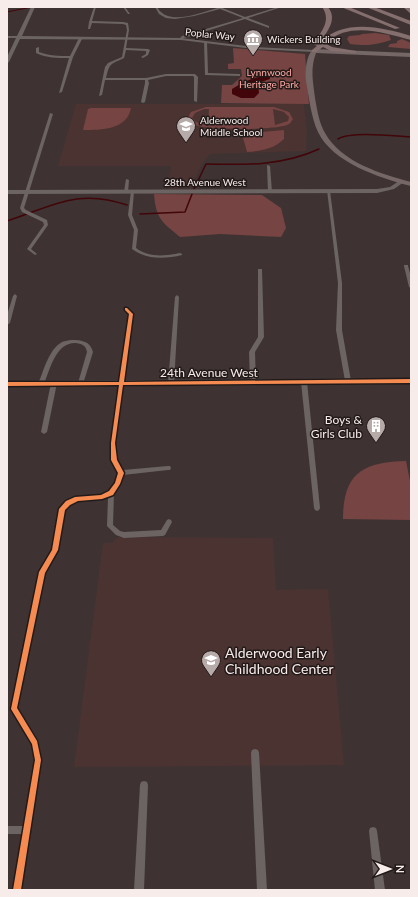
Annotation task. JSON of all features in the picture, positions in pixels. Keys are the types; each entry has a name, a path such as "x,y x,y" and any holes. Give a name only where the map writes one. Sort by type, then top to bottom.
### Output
{"highway":[{"path":"314,51 313,48 331,19 330,14 325,7"},
{"path":"344,7 411,33"},
{"path":"369,7 411,23"},
{"path":"382,7 411,19"},
{"path":"314,51 327,38 336,33 359,29 388,31 411,38"},
{"path":"324,42 325,46 331,49 354,52"}],"main road":[{"name":"Poplar Way","path":"314,51 411,54"},
{"path":"314,51 308,71 315,113 322,133 327,141 350,160 373,172 411,184"}],"street":[{"path":"7,62 33,7"},
{"path":"89,28 95,7"},
{"path":"124,7 129,13"},
{"path":"156,7 160,15 165,19 188,17 219,7 268,27"},
{"path":"267,7 273,9"},
{"path":"181,39 183,37 281,7"},
{"path":"90,22 118,22 127,24 128,30 123,57 109,64 100,95"},
{"name":"Poplar Way","path":"7,37 181,39 254,48 314,51"},
{"path":"60,92 71,57 80,39"},
{"path":"205,42 206,74 239,75"},
{"path":"38,48 37,52 41,54 53,57 71,57"},
{"path":"125,49 148,50 147,54 143,57"},
{"path":"104,79 146,79 166,75 194,75 196,77 196,101"},
{"path":"143,102 147,83 146,79"},
{"path":"35,254 29,249 46,225 45,221 22,209 51,114"},
{"path":"268,166 270,192"},
{"path":"127,180 130,215 136,230 134,248 139,253 146,256 173,256 180,254"},
{"name":"28th Avenue West","path":"7,192 377,191 392,188 401,182"},
{"path":"328,191 340,283 339,330 348,381"},
{"path":"406,266 411,287"},
{"path":"253,383 252,352 261,337 260,270"},
{"path":"7,323 15,296"},
{"path":"171,382 177,297"},
{"path":"126,309 131,314 120,382 113,443 114,460 121,473 117,484 111,493 110,526 118,533 124,535 163,534 169,522"},
{"path":"41,384 56,350 66,342 78,341 85,343 90,352 81,383"},
{"name":"24th Avenue West","path":"7,384 120,382 411,382"},
{"path":"304,382 318,508"},
{"path":"44,432 54,383"},
{"path":"121,473 168,468"},
{"path":"17,890 38,760 35,743 14,709 42,572 55,550 62,509 68,503 77,499 102,497 111,493"},
{"path":"255,753 262,890"},
{"path":"139,890 144,785"},
{"path":"7,830 26,830"},
{"path":"373,831 380,890"}],"shaded area":[{"path":"270,76 270,79 258,83 259,93 254,98 241,98 232,94 232,89 240,84 253,79"},
{"name":"Alderwood Middle School","path":"76,104 304,104 307,134 306,151 210,154 202,164 190,188 168,189 171,166 58,166"},
{"name":"Alderwood Early Childhood Center","path":"118,537 273,538 276,590 328,589 344,765 74,767 103,543 112,543"}],"green space":[{"path":"375,33 389,35 391,40 376,44 362,45 350,44 347,39 349,36"},
{"path":"402,39 411,43 411,49 388,47 390,44 397,43 397,41"},
{"name":"Lynnwood Heritage Park","path":"233,48 305,54 309,104 221,103 222,85 232,85 242,76 241,69 228,69 228,64 234,63"},
{"path":"206,107 274,107 289,112 293,119 289,124 280,127 258,129 217,128 195,125 188,117 191,112","holes":["204,109 209,109 208,126 196,122 192,118 195,113","273,109 284,112 289,117 288,121 275,125"]},
{"path":"131,108 129,115 119,125 98,130 83,130 88,109"},
{"path":"284,130 284,139 276,145 262,150 247,152 242,134"},
{"path":"154,194 262,195 281,208 286,228 281,237 220,234 180,237 164,223 158,215"},
{"path":"406,461 411,486 411,520 343,519 344,503 347,491 358,473 378,464"}],"waterway":[{"path":"7,12 32,7"},
{"path":"338,139 352,135 411,137"},
{"path":"194,189 206,164 264,163 291,159 319,149"},
{"path":"140,214 185,212 192,194"},
{"path":"7,221 52,205 80,199 94,198 110,200 127,205"}],"cycle path":[{"path":"17,890 38,760 35,743 14,709 42,572 55,550 62,509 68,503 77,499 102,497 111,493 117,484 121,473 114,460 113,443 131,314 126,309"},
{"path":"7,384 411,381"}],"place":[{"name":"Wickers Building","path":"253,56"},
{"name":"Alderwood Middle School","path":"186,143"},
{"name":"Boys & Girls Club","path":"376,443"},
{"name":"Alderwood Early Childhood Center","path":"211,677"}]}
